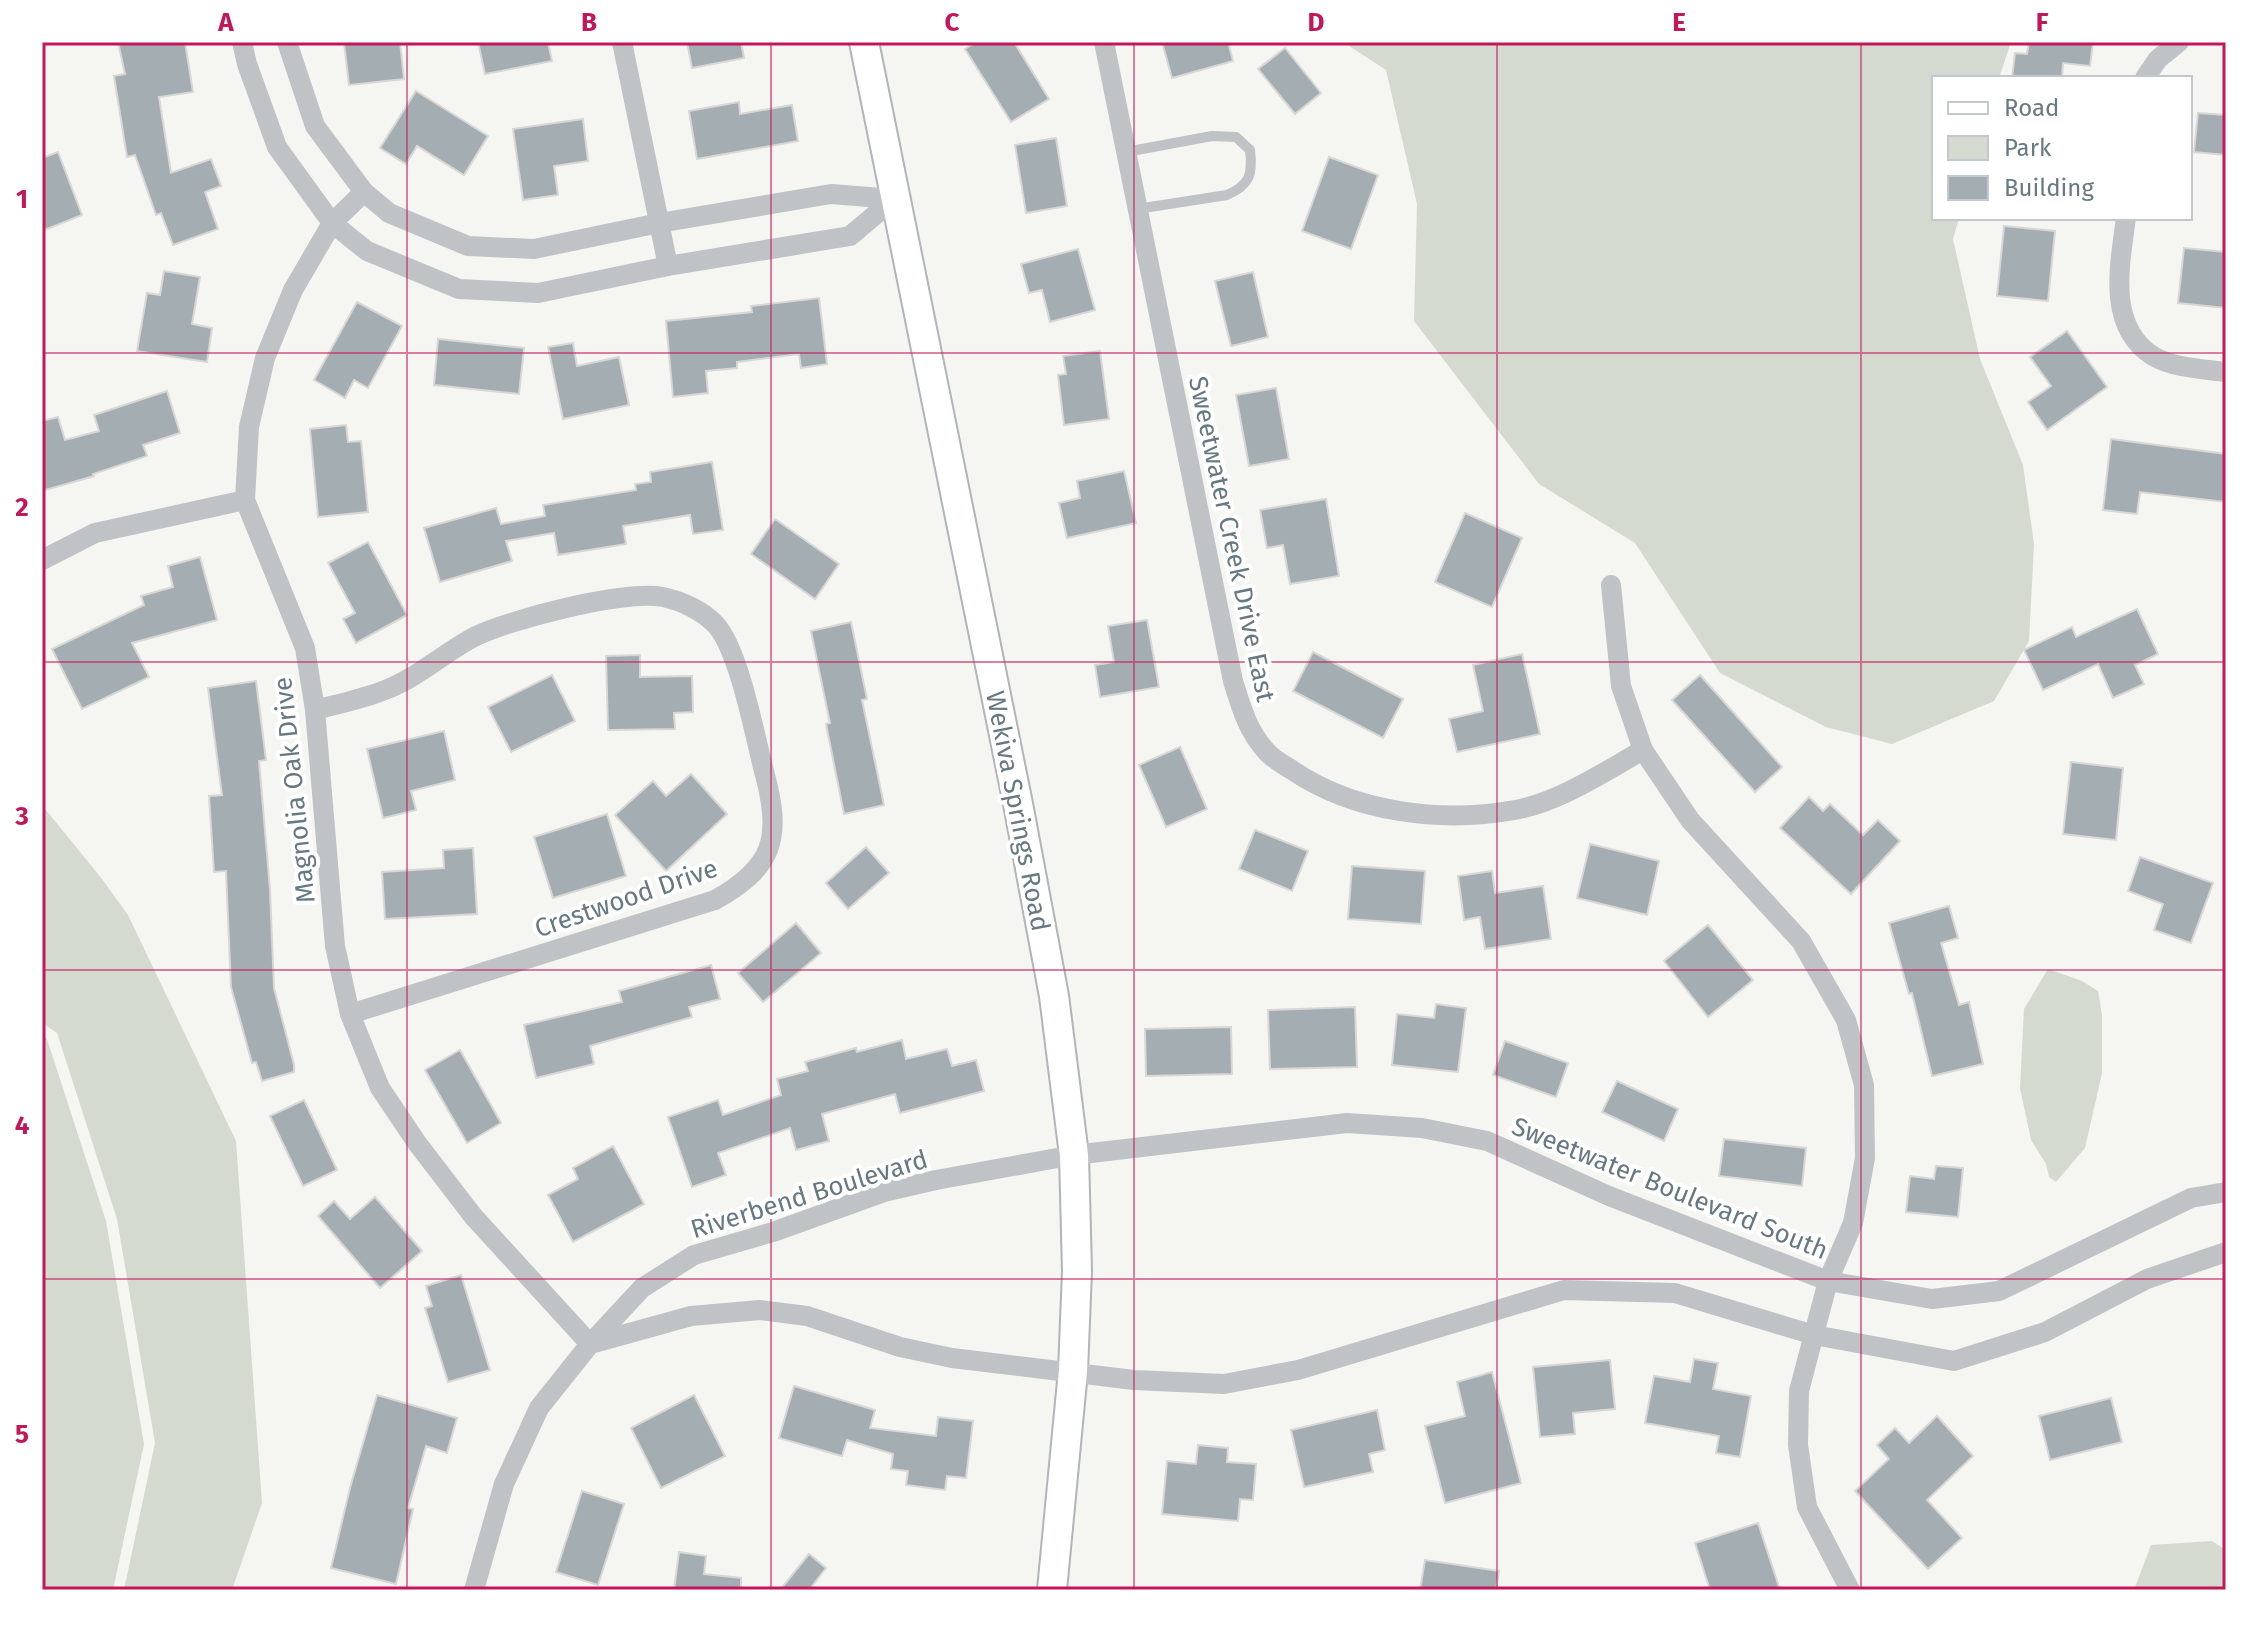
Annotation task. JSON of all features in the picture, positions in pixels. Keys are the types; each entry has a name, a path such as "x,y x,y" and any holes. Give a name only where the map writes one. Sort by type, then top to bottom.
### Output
{"main road":[{"name":"Wekiva Springs Road","path":"864,42 1027,848 1054,996 1074,1155 1077,1271 1073,1371 1052,1590"}],"street":[{"path":"242,42 277,147 332,223 367,251 459,289 538,293 668,266 850,236 894,199"},
{"path":"287,42 315,126 364,192 389,213 468,246 534,249 659,223 831,194 894,199"},
{"path":"622,42 668,266"},
{"name":"Sweetwater Creek Drive East","path":"1104,42 1233,681 1245,722 1267,754 1317,787 1378,808 1450,815 1517,809 1574,789 1643,750"},
{"path":"2146,76 2158,59 2179,42"},
{"name":"Magnolia Oak Drive","path":"364,192 332,223 293,290 265,358 249,427 245,500 305,648 315,710 335,946 350,1014 380,1088 473,1216 590,1344"},
{"path":"2126,220 2117,284 2123,316 2133,337 2154,356 2191,368 2226,372"},
{"path":"42,560 95,533 245,500"},
{"path":"1611,585 1621,686 1643,750 1690,820 1801,941 1846,1020 1864,1085 1865,1158 1853,1223 1828,1281 1799,1391 1798,1445 1807,1507 1850,1590"},
{"name":"Crestwood Drive","path":"315,710 386,690 475,637 519,620 628,596 662,597 691,607 716,625 733,652 772,800 771,836 764,860 743,885 715,900 350,1014"},
{"name":"Sweetwater Boulevard South","path":"1074,1155 1347,1123 1422,1128 1487,1141 1609,1196 1828,1281 1932,1299 1999,1291 2191,1198 2226,1192"},
{"name":"Riverbend Boulevard","path":"474,1590 504,1484 539,1408 590,1344 642,1288 694,1255 773,1232 884,1192 1074,1155"},
{"path":"590,1344 691,1316 760,1310 807,1316 900,1347 952,1358 1134,1380 1224,1384 1298,1370 1564,1290 1675,1293 1814,1335 1954,1361 2045,1332 2147,1279 2226,1252"}],"lane":[{"path":"1126,152 1212,136 1236,137 1245,142 1250,150 1252,174 1247,184 1237,191 1137,209"}],"green space":[{"path":"1343,42 2011,42 2000,76 1932,76 1932,220 1958,220 1953,239 1980,359 2023,465 2034,544 2029,641 1994,701 1892,744 1826,727 1720,673 1635,543 1539,484 1414,321 1417,204 1386,70"},
{"path":"42,809 102,879 128,915 236,1141 262,1503 232,1590 124,1590 155,1443 117,1219 57,1033 42,1023"},
{"path":"2048,969 2082,981 2098,991 2102,1015 2102,1073 2085,1148 2056,1182 2049,1177 2046,1164 2031,1140 2020,1088 2024,1009"},
{"path":"42,1035 47,1039 106,1221 144,1444 113,1590 42,1590"},
{"path":"2212,1541 2226,1550 2226,1590 2134,1590 2151,1545"}],"building":[{"path":"118,42 185,42 193,92 159,97 171,173 211,159 221,186 205,192 218,229 173,245 161,213 156,215 135,155 127,157 114,76 125,74"},
{"path":"344,42 400,42 404,79 349,85"},
{"path":"478,42 548,42 552,61 485,74"},
{"path":"687,42 741,42 744,58 692,68"},
{"path":"976,42 1014,42 1049,99 1011,122 965,49"},
{"path":"1162,42 1228,42 1233,61 1172,78"},
{"path":"2029,42 2093,42 2090,66 2063,63 2062,76 2012,76 2015,53 2027,54"},
{"path":"1285,48 1321,93 1295,114 1258,69"},
{"path":"416,91 488,136 464,175 417,146 406,164 380,148"},
{"path":"739,102 740,114 792,105 798,141 697,159 689,111"},
{"path":"2198,113 2226,115 2226,155 2194,152"},
{"path":"583,119 588,161 554,166 558,195 523,200 513,129"},
{"path":"1056,138 1067,206 1026,213 1015,145"},
{"path":"58,152 82,215 42,231 42,158"},
{"path":"1329,157 1378,175 1351,249 1302,231"},
{"path":"2004,226 2055,231 2048,301 1997,296"},
{"path":"2184,248 2226,252 2226,308 2178,303"},
{"path":"1078,249 1095,310 1050,322 1042,290 1029,293 1021,264"},
{"path":"164,271 200,277 192,324 212,328 207,362 137,351 147,293 160,295"},
{"path":"1253,272 1268,337 1231,346 1215,281"},
{"path":"819,298 827,364 801,368 799,354 737,362 737,368 706,371 708,393 673,397 666,321 752,312 751,306"},
{"path":"357,302 402,326 368,388 354,380 345,398 314,380"},
{"path":"2067,331 2107,387 2047,430 2028,402 2051,386 2030,357"},
{"path":"438,339 524,348 519,394 434,385"},
{"path":"573,343 577,366 619,357 629,405 563,419 548,347"},
{"path":"1100,351 1109,419 1064,425 1058,375 1066,374 1063,356"},
{"path":"1276,388 1289,459 1249,466 1236,395"},
{"path":"167,391 180,433 143,445 147,456 42,491 42,421 58,417 65,440 99,431 94,415"},
{"path":"346,425 348,442 361,441 368,512 318,517 310,429"},
{"path":"2111,439 2226,454 2226,502 2140,492 2137,514 2103,510"},
{"path":"712,462 723,530 693,534 690,515 623,526 626,544 558,555 554,533 506,541 512,561 440,582 424,528 496,508 501,524 545,516 543,505 636,490 635,484 651,482 650,472"},
{"path":"1124,471 1136,523 1067,538 1059,503 1080,498 1077,481"},
{"path":"1326,499 1339,576 1290,584 1283,545 1267,548 1260,510"},
{"path":"1465,513 1522,538 1492,607 1435,582"},
{"path":"775,519 839,564 815,599 751,554"},
{"path":"368,542 407,615 356,643 343,619 355,613 328,563"},
{"path":"200,557 217,620 132,643 149,677 82,709 52,649 144,605 141,596 173,587 168,566"},
{"path":"2137,609 2158,654 2135,665 2144,684 2113,698 2098,664 2043,690 2024,650 2072,627 2076,637"},
{"path":"1147,620 1159,687 1100,697 1095,665 1114,662 1108,626"},
{"path":"851,622 867,699 862,700 884,805 844,814 811,631"},
{"path":"1313,652 1403,699 1383,738 1293,691"},
{"path":"1522,654 1540,734 1457,752 1449,719 1483,711 1473,665"},
{"path":"640,655 640,677 692,676 693,712 674,713 675,729 608,730 606,656"},
{"path":"552,675 575,721 511,752 488,707"},
{"path":"1700,675 1782,767 1755,792 1672,700"},
{"path":"256,681 266,760 259,761 270,890 274,988 294,1065 294,1072 262,1081 256,1062 252,1063 231,987 226,871 214,872 209,796 222,795 208,688"},
{"path":"444,731 455,780 411,791 416,810 383,818 367,749"},
{"path":"1180,747 1207,809 1166,827 1139,765"},
{"path":"2071,762 2123,768 2116,840 2063,834"},
{"path":"691,774 727,814 666,871 615,815 653,781 666,796"},
{"path":"1809,797 1823,811 1830,804 1863,835 1878,820 1900,841 1851,894 1780,828"},
{"path":"607,814 626,876 553,898 534,837"},
{"path":"1255,830 1308,851 1292,891 1239,869"},
{"path":"1590,844 1659,861 1647,915 1577,898"},
{"path":"866,847 889,873 848,909 826,883"},
{"path":"473,848 477,914 385,919 382,872 444,868 443,850"},
{"path":"2140,857 2213,883 2191,943 2154,930 2163,904 2128,891"},
{"path":"1352,866 1425,871 1421,924 1348,919"},
{"path":"1492,871 1495,893 1543,886 1551,939 1485,949 1480,917 1464,920 1458,876"},
{"path":"1949,906 1958,938 1941,943 1959,1005 1969,1002 1983,1064 1932,1076 1912,993 1909,994 1889,923"},
{"path":"796,923 821,953 763,1002 738,973"},
{"path":"1708,925 1753,980 1708,1017 1664,961"},
{"path":"711,965 720,999 689,1007 692,1017 590,1046 594,1064 536,1078 524,1025 622,1002 619,991"},
{"path":"1436,1004 1466,1008 1458,1072 1392,1065 1397,1014 1434,1018"},
{"path":"1355,1007 1357,1067 1270,1069 1268,1010"},
{"path":"1231,1027 1232,1074 1146,1076 1145,1029"},
{"path":"902,1040 906,1059 947,1049 952,1066 976,1060 984,1091 900,1113 895,1094 822,1114 829,1141 796,1150 790,1128 718,1153 726,1175 692,1187 668,1117 718,1100 723,1115 781,1095 777,1079 808,1071 805,1062"},
{"path":"1505,1041 1568,1063 1556,1097 1493,1075"},
{"path":"460,1050 501,1123 467,1143 425,1070"},
{"path":"1617,1081 1678,1109 1664,1141 1602,1112"},
{"path":"304,1100 337,1170 303,1186 270,1116"},
{"path":"1724,1139 1806,1148 1802,1186 1719,1176"},
{"path":"613,1146 644,1204 573,1242 548,1195 578,1179 573,1168"},
{"path":"1936,1166 1963,1168 1958,1217 1906,1212 1910,1176 1934,1179"},
{"path":"375,1197 422,1251 380,1288 318,1216 334,1201 350,1219"},
{"path":"461,1275 490,1370 448,1382 425,1308 432,1306 426,1286"},
{"path":"1694,1359 1718,1363 1713,1389 1751,1396 1740,1457 1716,1453 1719,1436 1645,1423 1654,1376 1690,1382"},
{"path":"1610,1360 1615,1409 1573,1413 1575,1434 1540,1437 1533,1367"},
{"path":"1492,1372 1521,1483 1445,1503 1425,1426 1465,1416 1457,1382"},
{"path":"794,1386 875,1410 870,1428 936,1436 938,1417 973,1421 966,1478 947,1476 945,1490 906,1485 908,1471 891,1469 893,1454 847,1440 842,1456 779,1438"},
{"path":"377,1395 457,1418 447,1453 426,1446 408,1508 413,1509 396,1584 331,1568"},
{"path":"694,1395 725,1456 661,1488 631,1428"},
{"path":"2111,1398 2122,1442 2050,1460 2039,1416"},
{"path":"1377,1410 1385,1450 1369,1454 1373,1472 1304,1487 1291,1430"},
{"path":"1937,1416 1973,1456 1927,1500 1962,1538 1928,1569 1855,1491 1889,1459 1877,1445 1895,1428 1909,1443"},
{"path":"1198,1445 1228,1448 1227,1462 1256,1464 1253,1500 1240,1499 1238,1521 1162,1514 1167,1461 1196,1464"},
{"path":"582,1491 624,1504 598,1585 556,1572"},
{"path":"1758,1523 1780,1590 1710,1590 1695,1543"},
{"path":"679,1552 706,1556 704,1574 741,1578 741,1590 674,1590"},
{"path":"809,1554 826,1568 809,1590 780,1590"},
{"path":"1425,1560 1499,1571 1496,1590 1420,1590"}]}
